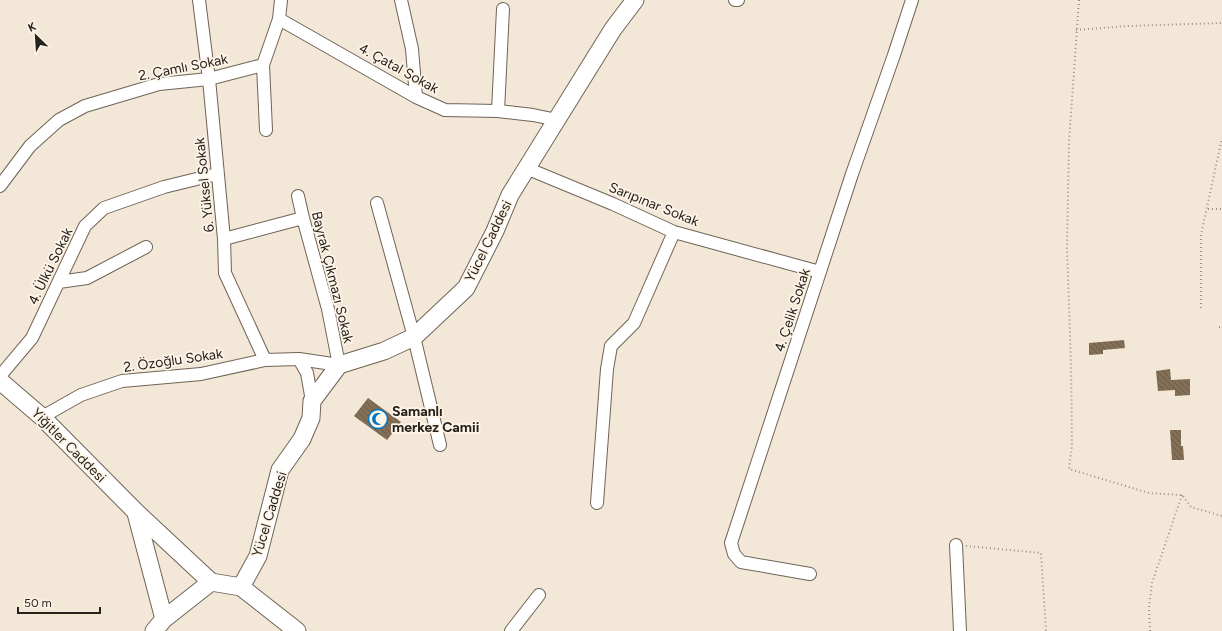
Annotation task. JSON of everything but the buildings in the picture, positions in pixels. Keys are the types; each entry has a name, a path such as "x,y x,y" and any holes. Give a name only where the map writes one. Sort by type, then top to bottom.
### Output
{"main road":[{"name":"Yücel Caddesi","path":"241,587 258,556 280,470 302,439 311,418 312,401 338,365 384,351 414,337 466,288 495,231 510,195 613,29 635,0"},
{"name":"Yiğitler Caddesi","path":"0,381 42,417 136,512 211,582"},
{"path":"136,512 159,625 211,582 241,587 297,631"}],"street":[{"name":"6. Yüksel Sokak","path":"199,0 209,79 224,238 225,273 265,360"},
{"path":"266,130 263,65 279,19 281,0"},
{"path":"401,0 412,49 416,97"},
{"name":"4. Çelik Sokak","path":"810,574 741,562 734,554 731,543 820,272 912,0"},
{"path":"498,111 503,9"},
{"name":"4. Çatal Sokak","path":"279,19 416,97 445,110 498,111 533,115 557,120"},
{"name":"2. Çamlı Sokak","path":"0,186 30,146 59,120 85,106 159,84 209,79 263,65"},
{"name":"Sarıpınar Sokak","path":"526,168 613,204 674,232 820,272"},
{"name":"4. Ülkü Sokak","path":"0,376 32,338 85,226 104,208 164,187 217,174"},
{"name":"Bayrak Çıkmazı Sokak","path":"298,196 328,308 338,365"},
{"path":"377,203 414,337 440,445"},
{"path":"224,238 303,218"},
{"path":"597,503 607,369 611,346 634,323 674,232"},
{"path":"59,282 87,278 146,247"},
{"path":"299,359 307,373 312,401"},
{"name":"2. Özoğlu Sokak","path":"42,417 81,395 122,381 201,374 265,360 299,359 338,365"},
{"path":"956,545 960,631"},
{"path":"511,631 539,595"}],"path":[{"path":"1079,0 1069,142 1067,248 1072,364 1072,445 1069,469 1149,493 1182,495 1191,507 1222,516"},
{"path":"1076,30 1128,26 1222,23"},
{"path":"1202,308 1201,235 1208,209 1222,138"},
{"path":"1208,209 1222,208"},
{"path":"1150,631 1148,607 1152,583 1182,495"},
{"path":"956,545 1041,553 1046,631"}],"place":[{"name":"Samanlı merkez Camii","path":"378,419"}]}
